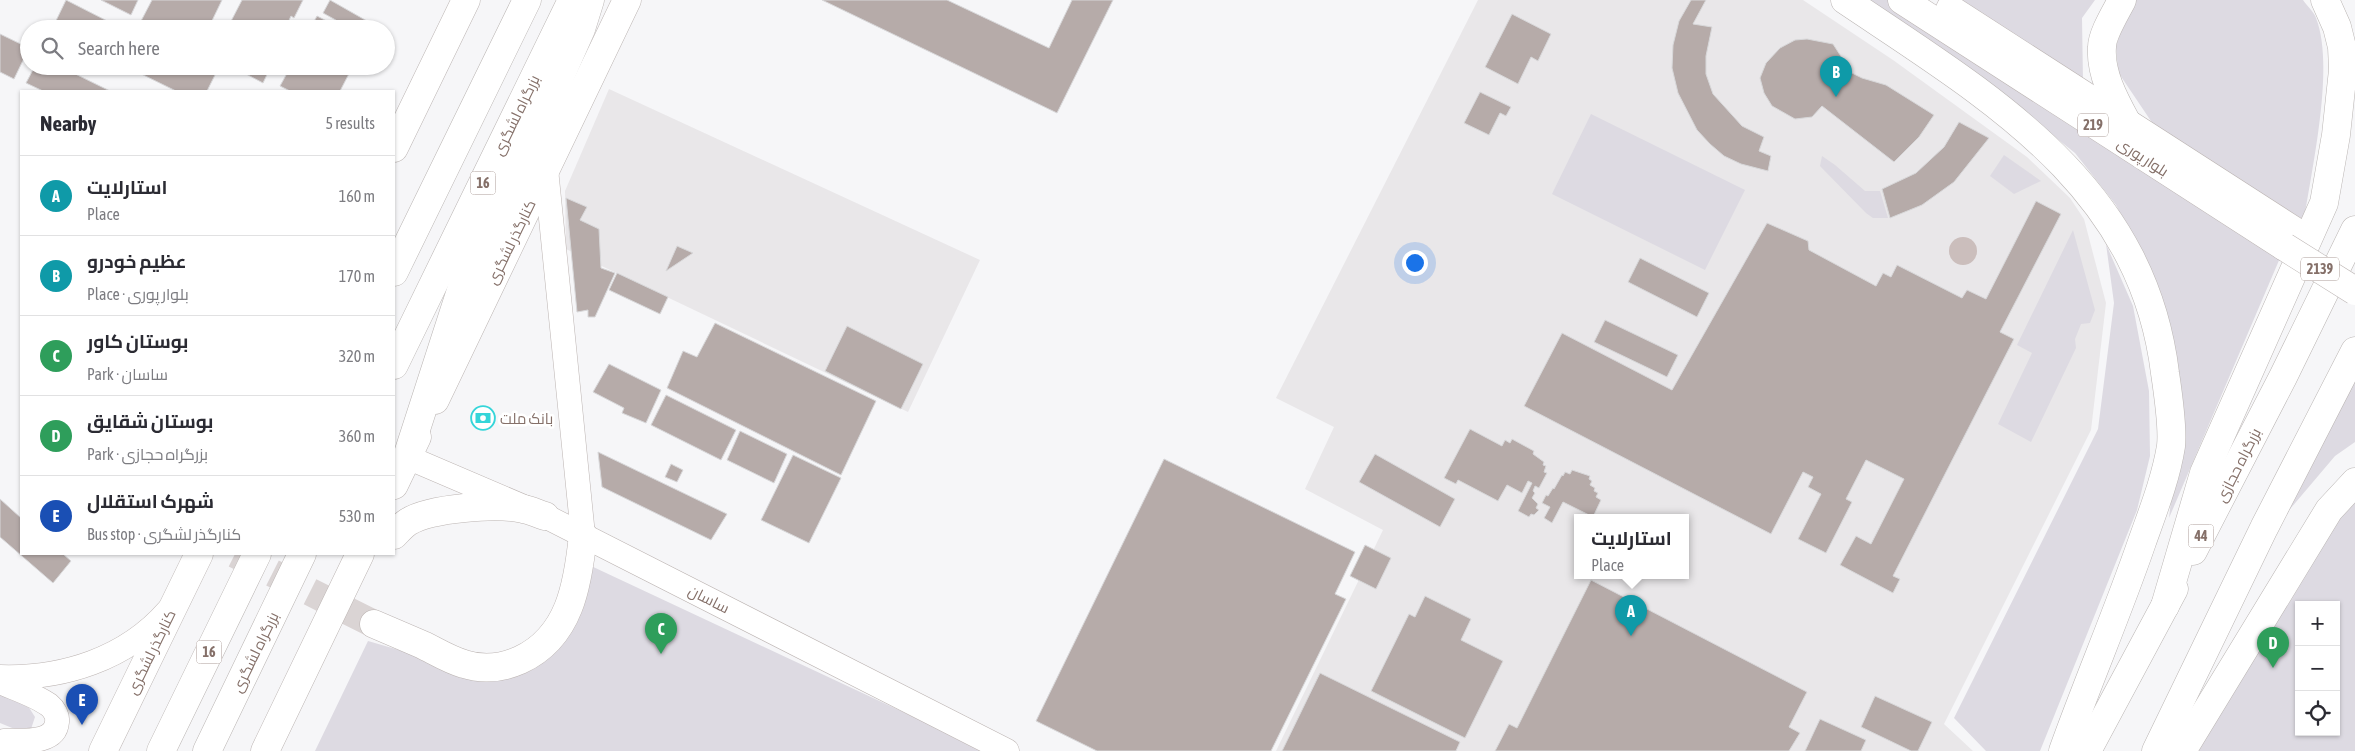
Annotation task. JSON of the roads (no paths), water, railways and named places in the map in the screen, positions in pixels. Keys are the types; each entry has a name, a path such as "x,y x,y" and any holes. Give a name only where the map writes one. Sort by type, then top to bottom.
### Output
{"main road":[{"path":"395,146 466,0"},
{"path":"395,270 527,0"},
{"name":"بزرگراه لشگری","path":"395,364 572,0"},
{"path":"407,457 464,281 546,108 581,29 590,0"},
{"name":"کنارگذر لشگری","path":"395,483 627,0"},
{"path":"1845,0 1984,94 2062,162 2091,196 2111,224 2132,258 2150,301 2161,342 2171,445 2156,502 2128,583 2063,751"},
{"name":"بلوار پوری","path":"1902,0 2290,239"},
{"name":"بلوار پوری","path":"1936,0 2126,121 2290,239"},
{"path":"2122,0 2101,45 2104,68 2113,97 2126,121"},
{"path":"2165,606 2204,473 2324,203 2336,135 2343,70 2342,47 2337,27 2326,0"},
{"name":"بزرگراه حجازی","path":"2087,751 2165,606 2283,377 2355,230"},
{"name":"2139","path":"2290,239 2355,270"},
{"name":"2139","path":"2290,239 2355,290"},
{"path":"2156,751 2264,528 2355,351"},
{"path":"2182,751 2329,510 2355,482"},
{"path":"395,534 408,522 434,513 466,508 489,506 522,508 545,516"},
{"path":"374,624 464,664 496,667 514,663 533,654 544,645 564,618 573,596 580,564 583,535"},
{"name":"کنارگذر لشگری","path":"103,751 198,555"},
{"name":"16","path":"161,751 257,555"},
{"name":"بزرگراه لشگری","path":"207,751 302,555"},
{"path":"265,751 360,555"},
{"path":"333,612 345,606 375,555"}],"street":[{"path":"546,169 583,535"},
{"name":"ساسان","path":"407,457 545,516 1007,751"},
{"path":"0,677 18,678 59,672 109,657 153,628 174,604"},
{"path":"0,682 38,698 52,707 57,718 56,729 49,736 9,743"}],"tunnel":[{"path":"237,555 374,624"}],"place":[{"name":"عظیم خودرو","path":"1836,97"},
{"name":"بانک ملت","path":"483,418"},
{"name":"استارلایت","path":"1631,636"},
{"name":"بوستان کاور","path":"661,654"},
{"name":"بوستان شقایق","path":"2273,668"},
{"name":"شهرک استقلال","path":"82,725"}]}
